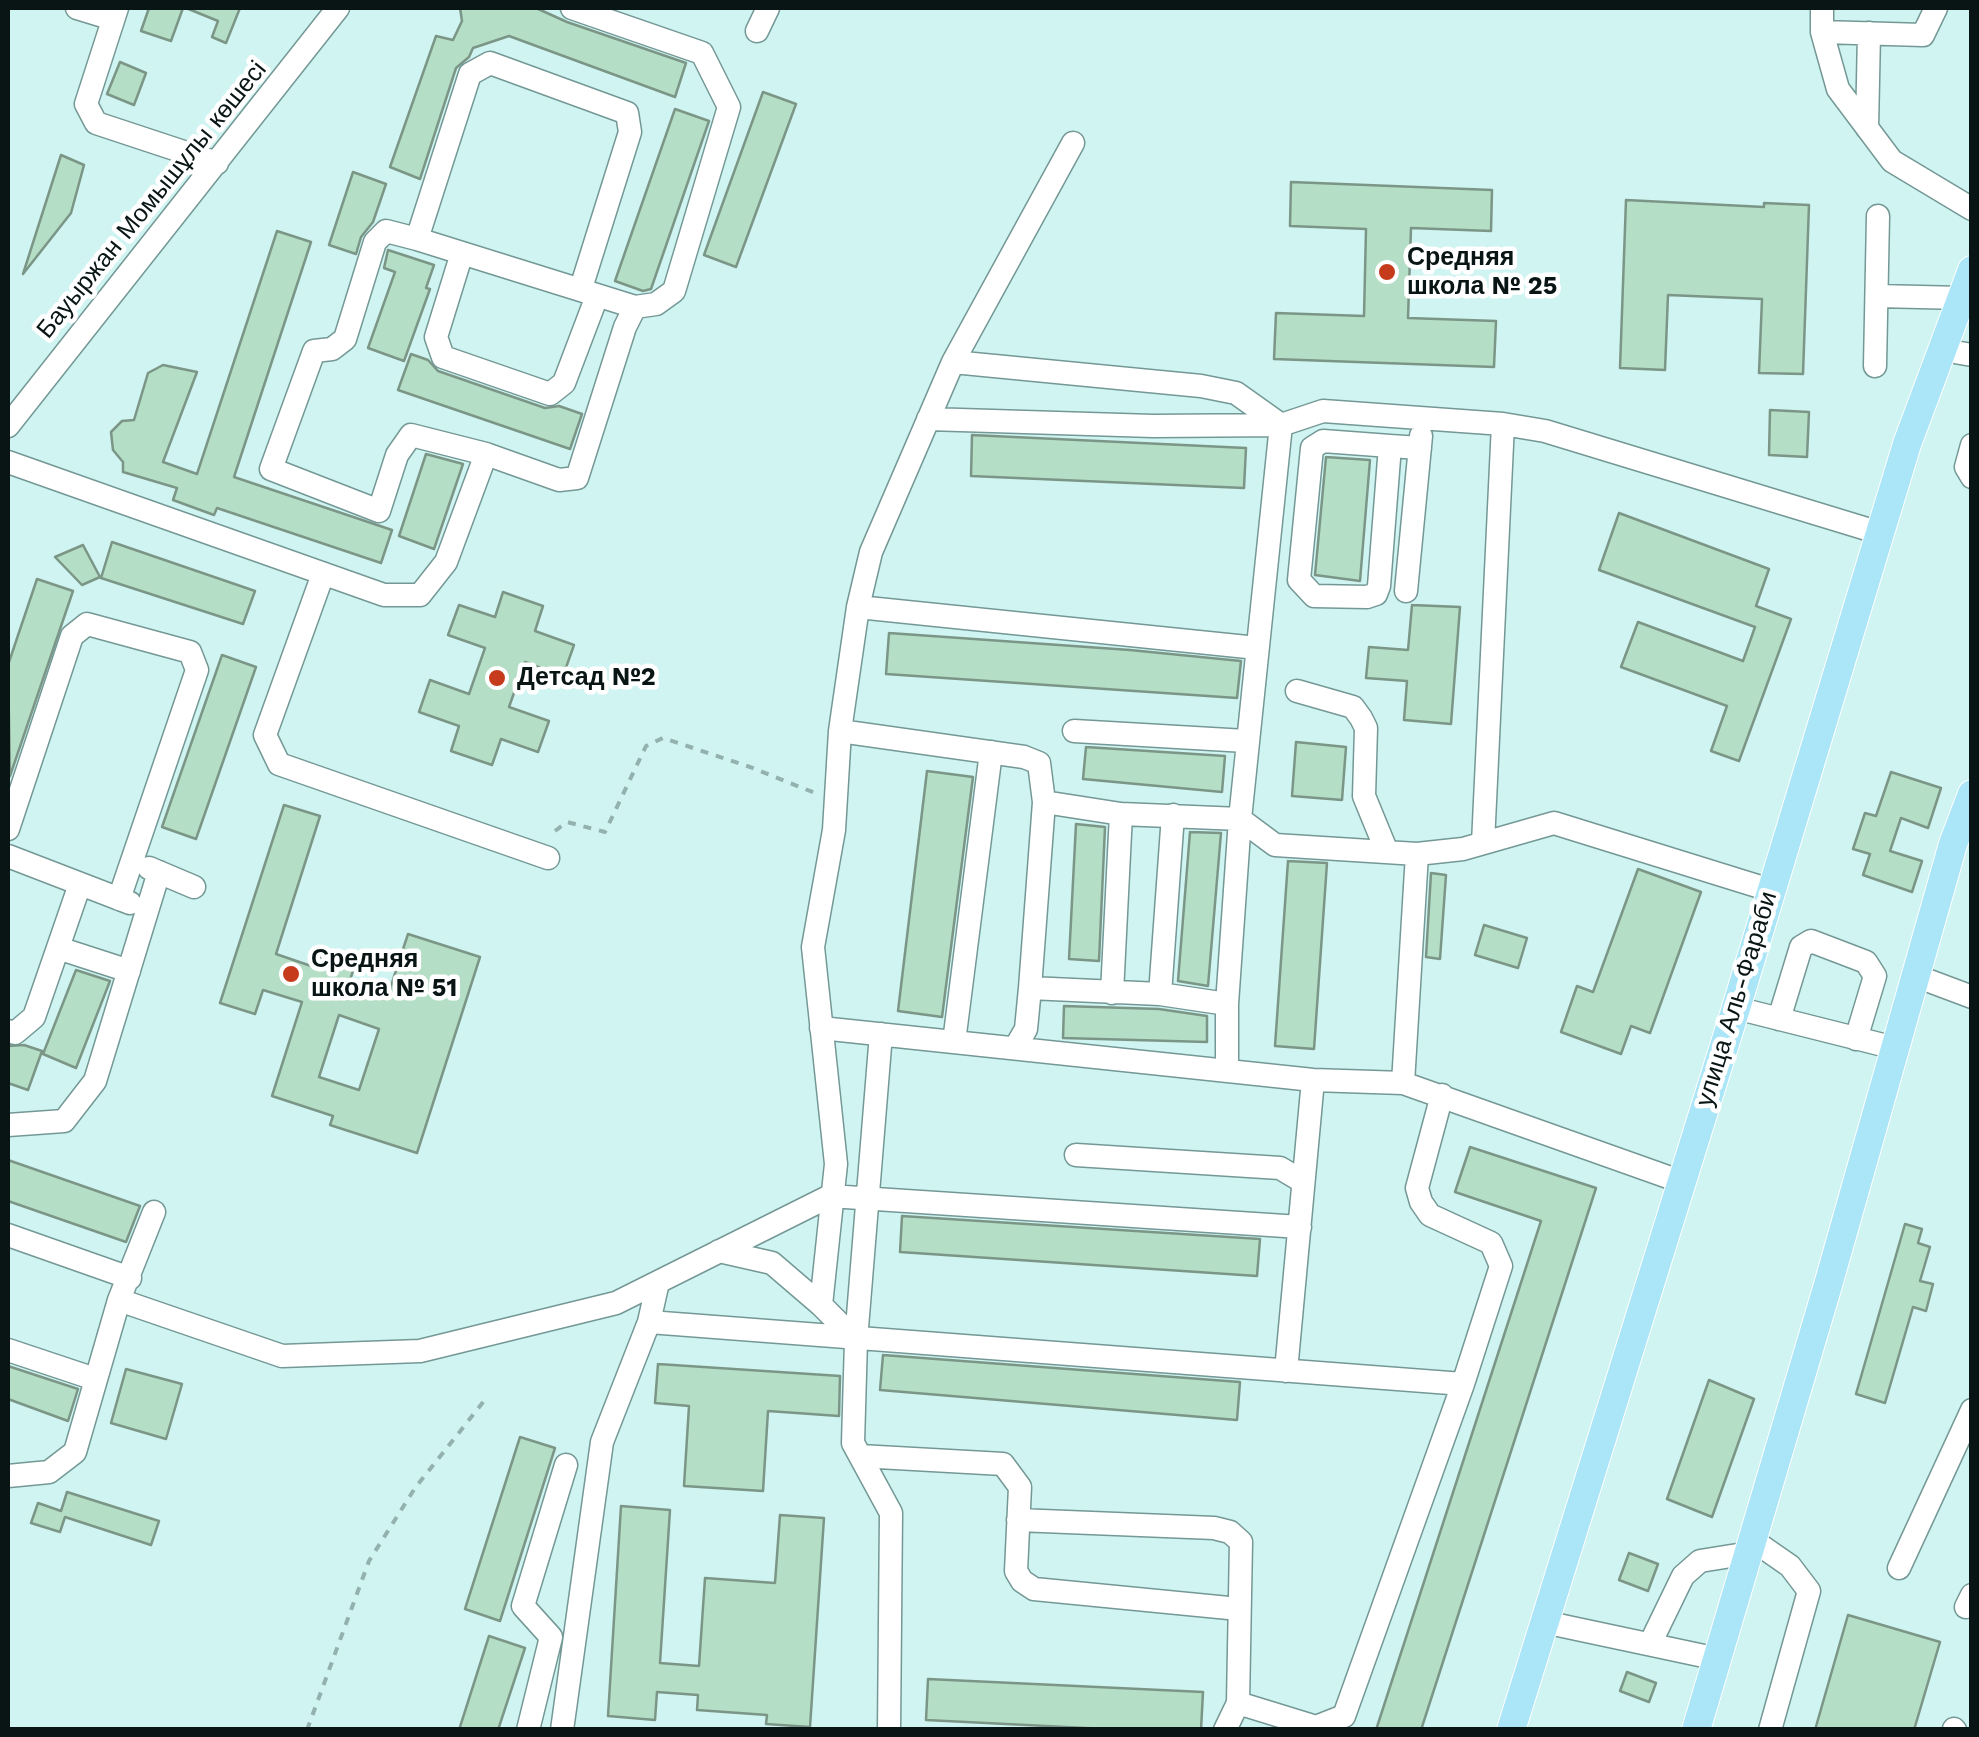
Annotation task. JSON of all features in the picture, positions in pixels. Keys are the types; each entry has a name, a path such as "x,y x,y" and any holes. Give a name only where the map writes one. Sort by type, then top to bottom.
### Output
{"main road":[{"name":"улица Аль-Фараби","path":"1511,1730 1907,444 1972,270"},
{"path":"1696,1730 1953,844 1972,794"}],"street":[{"path":"77,8 115,13 86,104 96,122 217,164"},
{"name":"Бауыржан Момышұлы көшесі","path":"8,426 338,8"},
{"path":"572,8 702,53 729,106 674,291 656,304 635,307 386,231 375,242 344,339 332,348 314,351 271,469 380,511 398,455 411,435 486,454 559,480 577,478 625,327 635,307"},
{"path":"757,31 768,8"},
{"path":"1822,8 1822,32 1838,89 1867,128 1892,161 1972,209"},
{"path":"1822,32 1923,34 1936,8"},
{"path":"1867,128 1869,33"},
{"path":"417,239 470,74 490,63 627,113 630,132 589,292 564,383 550,394 443,356 436,337 462,254"},
{"path":"822,1305 836,1164 812,947 834,830 840,731 858,607 871,552 952,362 1073,143"},
{"path":"1875,366 1878,216"},
{"path":"1877,296 1964,298"},
{"path":"1944,350 1972,356"},
{"path":"952,362 1201,386 1236,393 1281,425"},
{"path":"928,419 1153,426 1281,425 1323,411 1503,424 1546,431 1880,533"},
{"path":"1406,591 1423,417"},
{"path":"1483,843 1503,424"},
{"path":"1227,1071 1246,741 1281,425"},
{"path":"1390,446 1376,594 1314,596 1299,580 1312,448 1323,441 1420,448"},
{"path":"1972,445 1966,455 1966,467 1972,477"},
{"path":"8,462 384,595 420,595 446,562 486,454"},
{"path":"323,574 265,735 279,764 548,858"},
{"path":"858,607 1256,648"},
{"path":"8,829 72,636 86,624 190,652 198,670 119,899"},
{"path":"1298,691 1353,706 1361,718 1366,728 1364,796 1388,852"},
{"path":"840,731 1024,757 1039,764 1044,802 1030,988 1026,1029 1016,1048"},
{"path":"1074,731 1246,741"},
{"path":"954,1042 991,752"},
{"path":"1044,802 1121,814 1240,819 1275,844 1417,854 1483,843 1554,823 1770,890"},
{"path":"1112,993 1121,814"},
{"path":"1160,994 1173,815"},
{"path":"1403,1083 1417,854"},
{"path":"8,856 148,910"},
{"path":"132,860 194,887"},
{"path":"8,1125 64,1121 95,1081 159,872"},
{"path":"8,1031 15,1034 34,1017 80,884"},
{"path":"1779,1019 1801,947 1812,941 1866,962 1875,976 1856,1039"},
{"path":"58,948 129,970"},
{"path":"1916,976 1972,997"},
{"path":"1030,988 1160,994 1228,1004"},
{"path":"1736,1008 1895,1048"},
{"path":"821,1028 1313,1080 1403,1083 1682,1182"},
{"path":"881,1034 856,1340 853,1443 891,1513 889,1730"},
{"path":"1286,1371 1313,1080"},
{"path":"1238,1704 1316,1727 1344,1716 1463,1384 1501,1266 1491,1243 1430,1215 1421,1202 1418,1188 1442,1095"},
{"path":"1076,1154 1280,1168 1302,1180"},
{"path":"119,1300 282,1356 420,1351 616,1303 830,1196 1300,1227"},
{"path":"8,1476 50,1472 75,1452 119,1300 154,1212"},
{"path":"8,1236 130,1278"},
{"path":"719,1251 772,1263 856,1340"},
{"path":"562,1730 602,1442 649,1322 658,1282"},
{"path":"649,1322 1463,1384"},
{"path":"8,1350 95,1380"},
{"path":"1899,1568 1972,1410"},
{"path":"860,1456 1002,1464 1020,1488 1016,1571 1034,1589 1240,1609"},
{"path":"528,1730 550,1636 524,1606 566,1465"},
{"path":"1018,1520 1214,1528 1230,1532 1240,1542 1238,1704 1225,1730"},
{"path":"1650,1644 1683,1576 1700,1560 1752,1547 1790,1566 1808,1591 1770,1730"},
{"path":"1544,1622 1718,1659"}],"path":[{"path":"554,832 567,822 605,832 646,746 663,738 750,766 824,796"},
{"path":"307,1730 368,1561 415,1488 488,1396"}],"building":[{"path":"149,8 183,8 171,41 141,31"},
{"path":"186,8 240,8 226,43 212,37 218,21"},
{"path":"460,8 536,8 686,63 675,97 509,36 473,48 456,68 420,179 390,167 436,36 453,40 462,21"},
{"path":"120,62 146,73 134,105 107,94"},
{"path":"763,92 796,104 736,267 704,255"},
{"path":"675,109 709,121 651,289 643,291 615,281"},
{"path":"61,155 84,165 71,213 23,274"},
{"path":"353,172 386,184 373,222 361,237 356,254 329,245"},
{"name":"Средняя школа № 25","path":"1291,182 1492,190 1491,231 1411,228 1408,318 1496,321 1494,367 1274,359 1276,313 1364,316 1366,229 1290,226"},
{"path":"1626,200 1764,207 1764,203 1809,205 1803,374 1759,373 1762,299 1668,295 1665,370 1620,368"},
{"path":"277,231 311,242 234,477 392,530 381,563 217,508 214,515 173,500 177,488 123,472 123,462 113,450 111,432 122,421 134,420 148,373 163,365 197,372 163,462 197,474"},
{"path":"388,250 434,265 426,288 430,289 404,361 368,348 395,272 384,268"},
{"path":"411,354 428,360 438,371 545,408 559,406 582,414 570,449 398,390"},
{"path":"1770,410 1809,412 1807,457 1769,455"},
{"path":"972,435 1246,448 1244,488 971,476"},
{"path":"426,454 463,464 434,549 399,536"},
{"path":"1326,457 1370,460 1360,581 1315,575"},
{"path":"1619,513 1769,569 1756,606 1791,619 1739,761 1711,751 1727,706 1621,667 1638,622 1743,661 1755,627 1599,570"},
{"path":"112,542 255,591 243,624 101,578"},
{"path":"83,545 100,577 82,585 55,557"},
{"path":"37,579 73,591 10,776 8,665"},
{"name":"Детсад №2","path":"503,592 543,606 535,631 574,645 563,676 525,662 509,707 549,721 538,752 501,739 492,765 451,751 459,726 419,712 430,680 469,694 485,648 448,635 459,605 495,617"},
{"path":"1412,605 1460,607 1451,724 1404,720 1407,681 1366,678 1369,647 1408,650"},
{"path":"889,633 1241,661 1237,698 886,674"},
{"path":"222,655 256,667 196,839 162,827"},
{"path":"1296,742 1346,747 1342,800 1292,796"},
{"path":"1086,747 1225,756 1222,792 1083,779"},
{"path":"927,771 973,777 942,1017 898,1011"},
{"path":"1891,772 1941,788 1928,828 1901,818 1890,851 1922,861 1912,892 1863,875 1870,854 1853,849 1865,813 1876,816"},
{"name":"Средняя школа № 51","path":"284,805 320,816 276,954 314,967 317,956 354,968 350,980 389,992 408,934 480,957 417,1153 330,1125 333,1116 272,1096 302,1002 263,990 255,1014 220,1003","holes":["339,1015 379,1029 359,1090 319,1077"]},
{"path":"1076,824 1105,827 1099,961 1069,959"},
{"path":"1190,832 1221,833 1208,986 1178,981"},
{"path":"1288,861 1327,863 1314,1049 1275,1046"},
{"path":"1638,869 1701,892 1650,1033 1631,1026 1621,1054 1561,1032 1577,986 1593,992"},
{"path":"1431,873 1446,875 1440,959 1426,957"},
{"path":"1484,925 1527,938 1518,968 1475,955"},
{"path":"76,970 110,981 76,1068 43,1054"},
{"path":"1064,1006 1159,1009 1207,1016 1207,1042 1063,1038"},
{"path":"24,1045 42,1051 28,1090 8,1083 8,1046"},
{"path":"1470,1147 1596,1188 1421,1730 1376,1730 1541,1221 1455,1192"},
{"path":"8,1160 140,1206 126,1242 8,1201"},
{"path":"902,1216 1260,1239 1257,1276 900,1252"},
{"path":"1905,1224 1922,1229 1918,1243 1930,1247 1920,1281 1933,1284 1926,1311 1913,1307 1885,1403 1856,1394"},
{"path":"883,1355 1240,1382 1237,1420 880,1390"},
{"path":"658,1364 840,1376 839,1416 768,1411 763,1491 684,1486 689,1406 655,1403"},
{"path":"8,1366 78,1389 68,1421 8,1399"},
{"path":"126,1369 182,1384 166,1439 111,1423"},
{"path":"1709,1380 1754,1399 1712,1517 1667,1499"},
{"path":"520,1437 555,1448 500,1621 465,1609"},
{"path":"67,1492 159,1521 151,1545 65,1517 60,1532 31,1523 38,1503 61,1511"},
{"path":"621,1506 670,1510 660,1663 699,1666 705,1578 775,1583 780,1515 824,1518 810,1727 766,1724 767,1715 697,1710 698,1695 657,1692 655,1720 608,1716"},
{"path":"1629,1553 1658,1564 1648,1591 1619,1580"},
{"path":"1848,1615 1940,1642 1914,1730 1815,1730"},
{"path":"489,1636 525,1648 498,1730 459,1730"},
{"path":"1627,1672 1656,1683 1649,1702 1620,1691"},
{"path":"928,1679 1203,1692 1201,1730 926,1720"}],"place":[{"name":"Средняя школа № 25","path":"1387,272"},
{"name":"Детсад №2","path":"497,678"},
{"name":"Средняя школа № 51","path":"291,974"}]}
